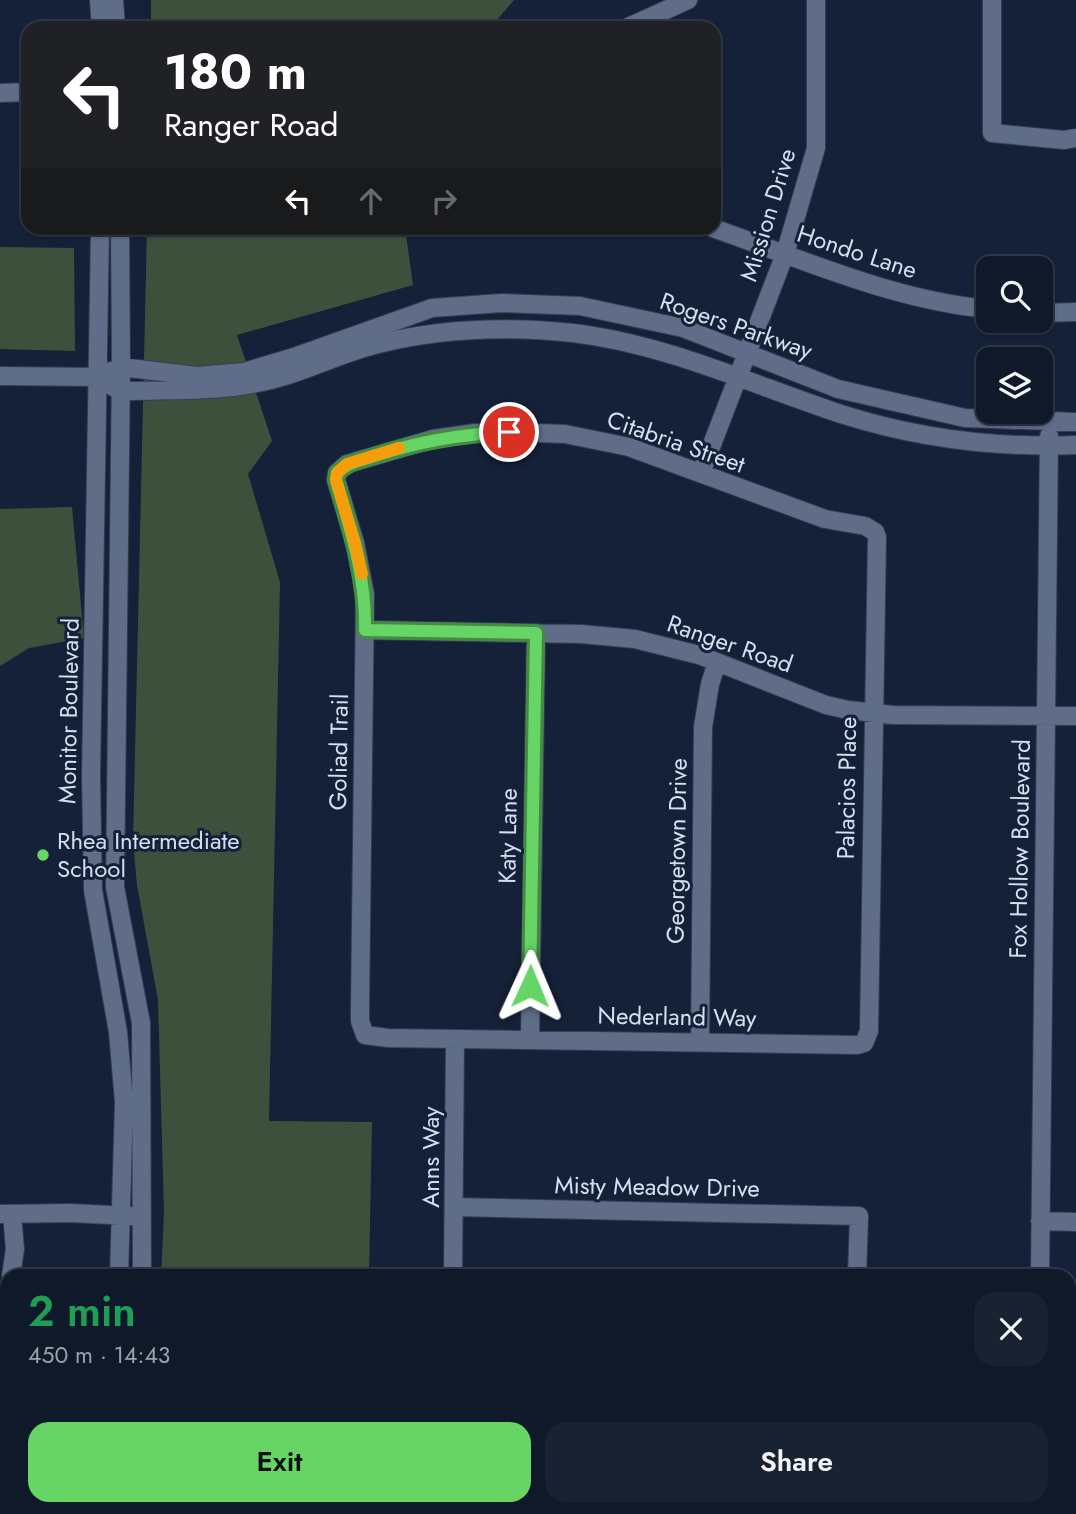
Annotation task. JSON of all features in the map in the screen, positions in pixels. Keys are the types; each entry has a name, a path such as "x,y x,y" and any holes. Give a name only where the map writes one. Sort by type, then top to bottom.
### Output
{"street":[{"path":"99,0 100,21"},
{"path":"114,0 116,21"},
{"path":"642,21 688,0"},
{"name":"Mission Drive","path":"701,473 785,254 816,148 816,0"},
{"path":"992,0 992,133 1064,140 1076,138"},
{"path":"0,93 21,92"},
{"name":"Hondo Lane","path":"721,231 907,295 976,308"},
{"name":"Monitor Boulevard","path":"100,235 96,377 93,890 113,994 124,1102 119,1269"},
{"name":"Monitor Boulevard","path":"120,235 115,887 141,1023 142,1269"},
{"name":"Rogers Parkway","path":"0,376 96,377 121,367 197,376 244,372 432,308 501,303 580,306 683,328 838,388 976,419"},
{"path":"1053,313 1076,313"},
{"name":"Rogers Parkway","path":"96,377 120,391 216,389 256,384 308,370 377,344 441,331 491,328 572,333 651,348 842,414 895,429 997,443 1076,445"},
{"name":"Rogers Parkway","path":"1053,422 1076,422"},
{"name":"Fox Hollow Boulevard","path":"1040,1269 1049,424"},
{"name":"Citabria Street","path":"337,473 347,464 433,439 475,433 565,434 629,447 813,514 865,526 875,532"},
{"name":"Goliad Trail","path":"337,473 336,480 362,574 365,630 360,1008 360,1021 365,1035"},
{"name":"Palacios Place","path":"864,1043 869,1031 875,532"},
{"name":"Ranger Road","path":"365,630 536,633 635,639 680,649 718,662 826,705 873,713 1076,716"},
{"name":"Katy Lane","path":"530,1040 536,633"},
{"name":"Georgetown Drive","path":"700,1042 703,727 709,684 718,662"},
{"name":"Nederland Way","path":"365,1035 455,1039 864,1043"},
{"name":"Anns Way","path":"453,1269 455,1039"},
{"name":"Misty Meadow Drive","path":"455,1207 859,1216 858,1269"},
{"path":"12,1269 15,1249 6,1214 142,1216"},
{"path":"1040,1221 1076,1222"}],"green space":[{"path":"151,0 514,0 496,21 151,21"},
{"path":"147,235 406,235 413,285 237,335 272,441 248,474 280,582 269,1121 372,1122 369,1269 161,1269 164,1212 158,1000 137,885 133,841"},
{"path":"0,247 74,248 75,351 0,349"},
{"path":"72,507 84,638 29,648 0,666 0,509"}],"slow traffic":[{"path":"362,574 336,480 337,473 347,464 399,448"}],"place":[{"name":"Rhea Intermediate School","path":"43,855"}],"route":[{"path":"509,432 475,433 433,439 347,464 337,473 336,480 362,574 365,630 536,633 530,986"}]}
